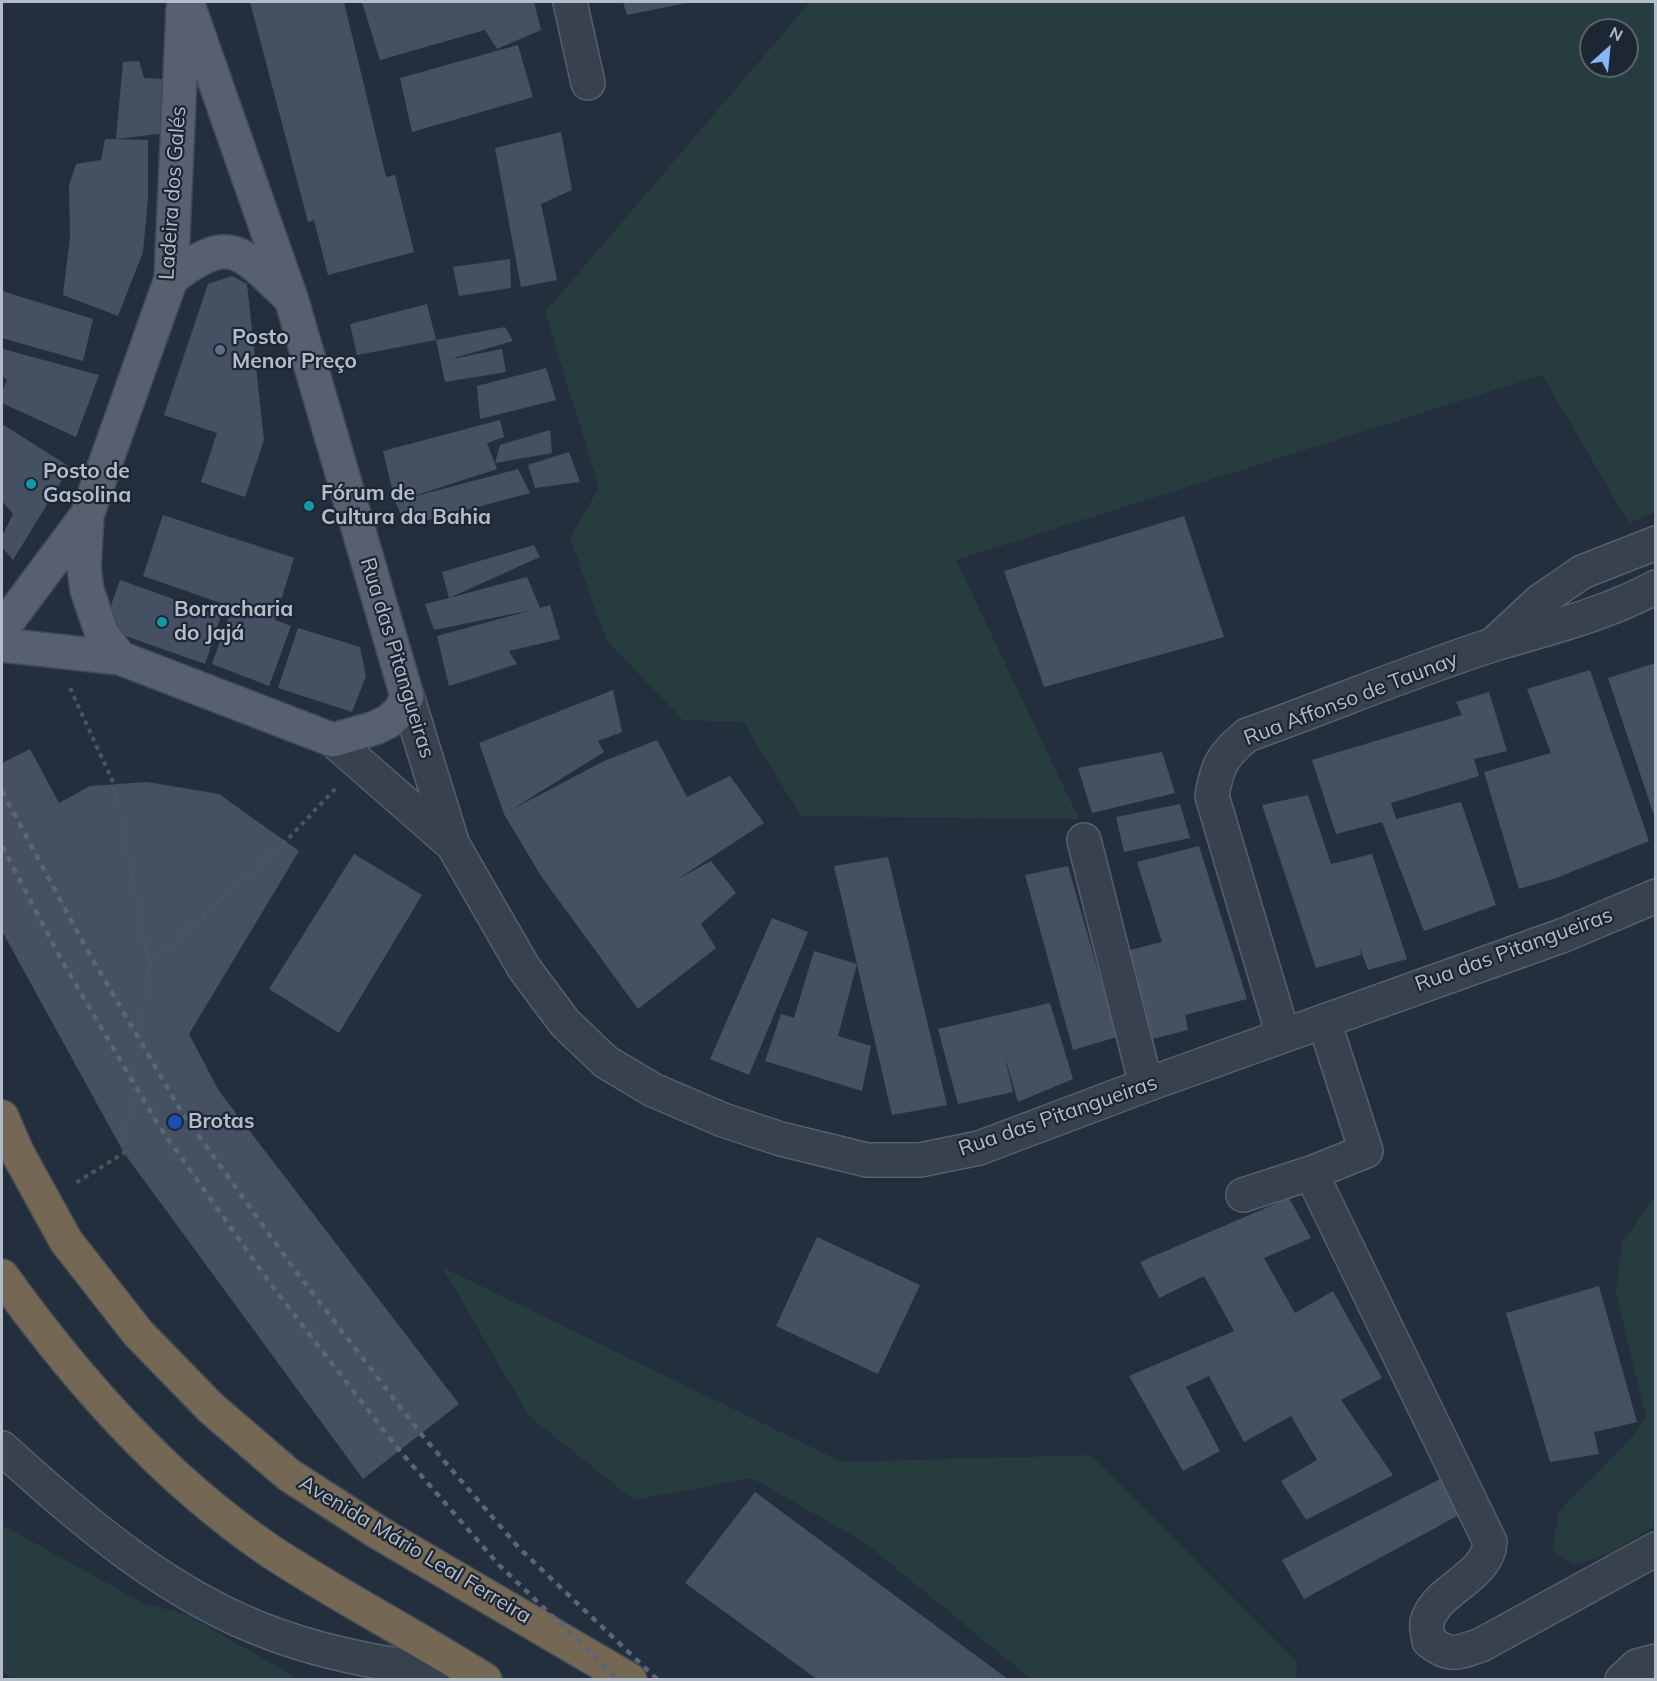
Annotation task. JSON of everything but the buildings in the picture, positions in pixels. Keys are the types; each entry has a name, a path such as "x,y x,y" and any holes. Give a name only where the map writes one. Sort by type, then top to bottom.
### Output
{"highway":[{"name":"Avenida Mário Leal Ferreira","path":"2,1117 66,1241 138,1333 211,1408 289,1475 379,1533 630,1680"},
{"path":"2,1276 44,1334 111,1414 188,1487 269,1549 347,1599 483,1678"}],"main road":[{"name":"Ladeira dos Galés","path":"87,516 171,279 185,2"},
{"name":"Ladeira dos Galés","path":"185,2 291,298"},
{"path":"171,279 204,256 217,252 239,253 249,258 291,298"},
{"name":"Rua das Pitangueiras","path":"291,298 407,696"},
{"path":"2,629 87,516"},
{"path":"87,516 84,567 87,590 102,634 120,658"},
{"path":"2,645 120,658 333,740 375,728 389,721 400,711 407,696"}],"street":[{"path":"570,2 588,83"},
{"path":"1491,646 1539,602 1582,572 1656,543"},
{"name":"Rua Affonso de Taunay","path":"1283,1035 1212,796 1216,773 1227,752 1247,735 1491,646 1573,622 1629,601 1656,587"},
{"name":"Rua das Pitangueiras","path":"407,696 453,845 524,968 565,1023 606,1062 653,1090 723,1120 781,1139 867,1160 920,1160 979,1149 1146,1084 1564,935 1656,896"},
{"name":"Rua das Pitangueiras","path":"333,740 453,845"},
{"path":"1084,840 1146,1084"},
{"path":"1244,1195 1311,1173 1366,1151 1324,1021"},
{"path":"1311,1173 1490,1542 1489,1552 1483,1563 1432,1610 1426,1624 1429,1641 1442,1651 1456,1653 1481,1645 1656,1549"},
{"path":"2,1448 130,1558 207,1604 275,1635 368,1661 483,1678"},
{"path":"1622,1680 1637,1666 1656,1661"}],"path":[{"path":"45,1202 124,1153 149,965 114,784 52,650"},
{"path":"149,965 286,842 359,763"}],"green space":[{"path":"810,2 1655,2 1655,512 1629,523 1542,375 956,560 1079,819 801,816 743,722 683,720 606,640 570,537 599,488 545,312"},
{"path":"1655,1196 1655,1525 1615,1551 1575,1565 1552,1551 1559,1512 1630,1439 1646,1418 1616,1293 1622,1243"},
{"path":"442,1267 842,1462 1091,1455 1297,1662 1296,1679 1031,1679 864,1542 752,1478 634,1500 529,1416"},
{"path":"2,1525 145,1604 185,1614 295,1679 13,1679 2,1671"}],"railway":[{"path":"2,791 86,948 181,1111 294,1269 421,1434 519,1548 658,1680"},
{"path":"2,846 62,961 159,1126 272,1286 399,1450 499,1565 619,1680"}],"place":[{"name":"Posto Menor Preço","path":"220,350"},
{"name":"Posto de Gasolina","path":"31,484"},
{"name":"Fórum de Cultura da Bahia","path":"309,506"},
{"name":"Borracharia do Jajá","path":"162,622"},
{"name":"Brotas","path":"175,1122"}]}
